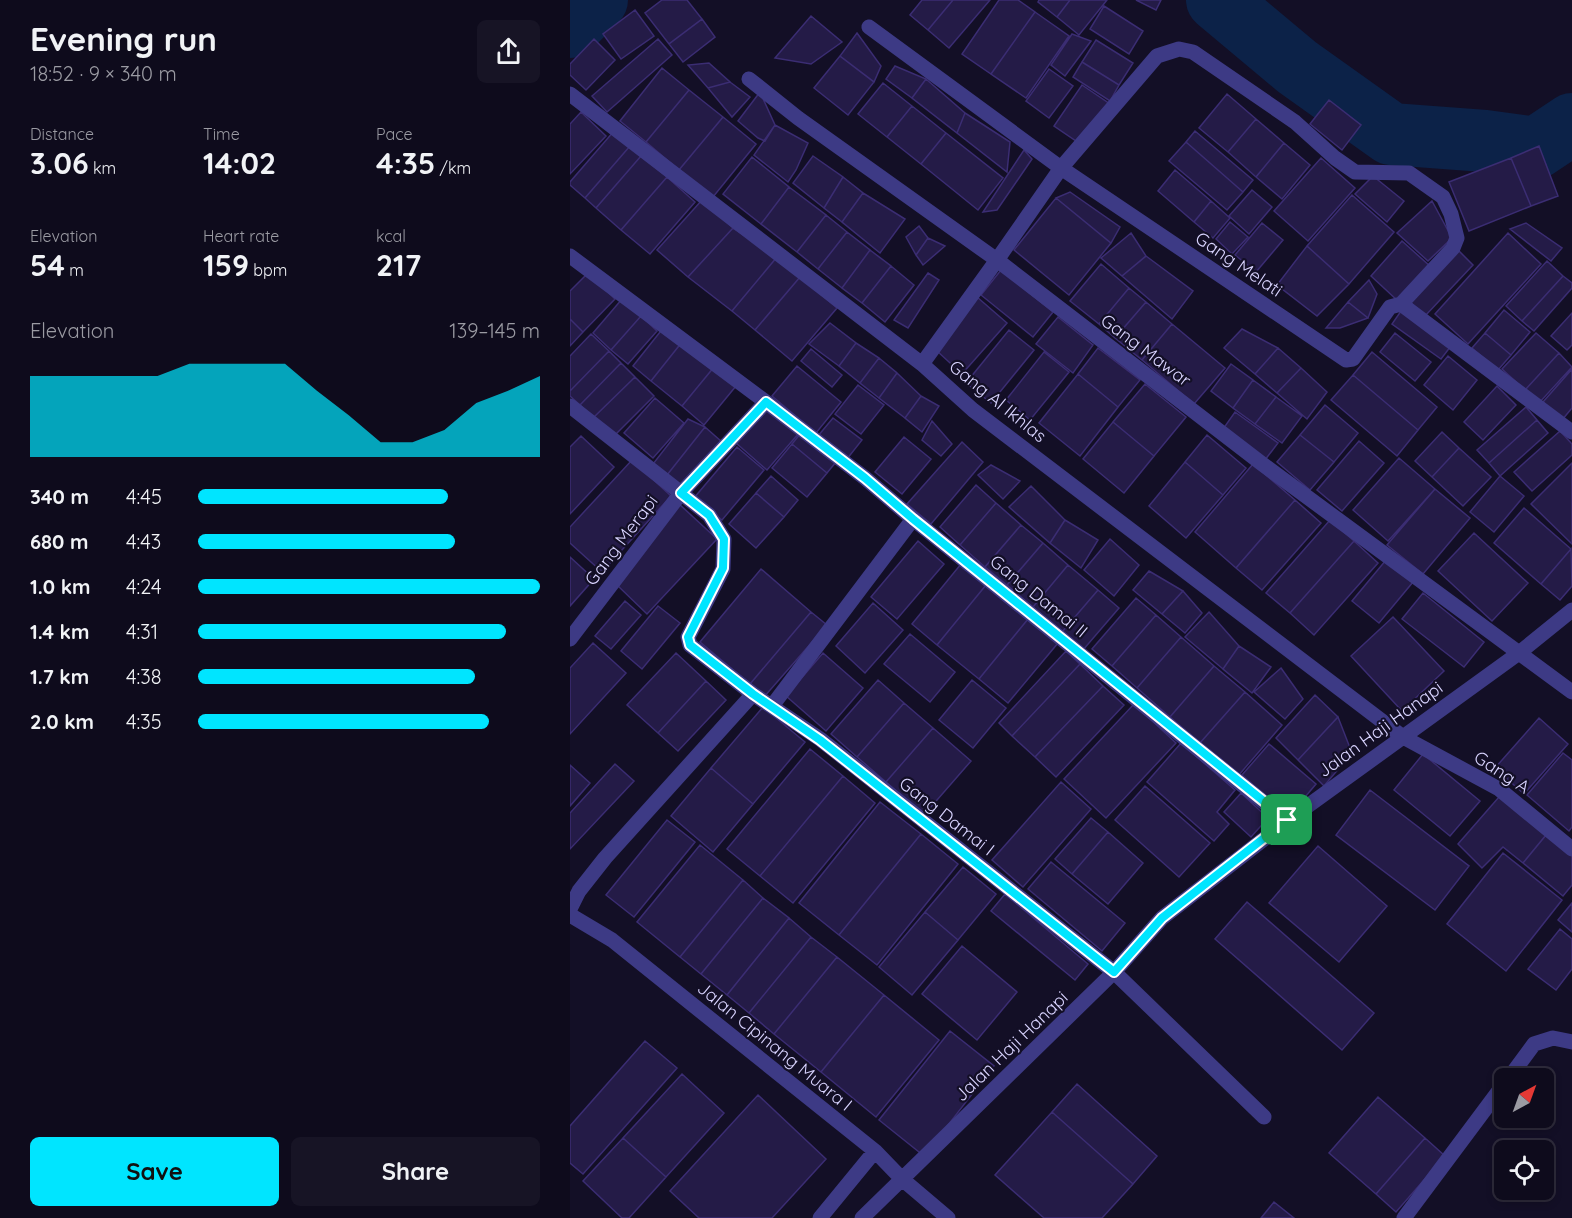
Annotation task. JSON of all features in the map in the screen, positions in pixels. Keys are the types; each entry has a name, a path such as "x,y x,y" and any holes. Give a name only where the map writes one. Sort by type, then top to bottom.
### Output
{"street":[{"name":"Gang Melati","path":"869,27 1061,168 1346,360 1353,359 1390,307 1401,304 1453,248 1456,238 1451,213 1443,197 1409,173 1355,172 1335,158 1295,122 1193,52 1179,49 1157,56 1061,168 922,364"},
{"name":"Gang Mawar","path":"749,79 798,118 997,260 1261,463 1572,692"},
{"name":"Gang Al Ikhlas","path":"570,94 922,364 973,410 1403,737"},
{"name":"Gang Damai II","path":"570,256 865,478 1287,820"},
{"path":"1401,304 1572,432"},
{"name":"Gang Merapi","path":"570,639 681,493 766,402"},
{"name":"Gang Damai I","path":"570,406 709,515 724,539 723,568 688,637 690,645 753,694 820,740 1114,972 1264,1117"},
{"path":"772,706 913,519"},
{"name":"Jalan Haji Hanapi","path":"862,1218 1114,972 1162,918 1287,820 1519,653 1572,610"},
{"path":"570,909 579,891 604,858 753,694"},
{"name":"Gang A","path":"1403,737 1499,789 1572,849"},
{"name":"Jalan Cipinang Muara I","path":"570,915 612,940 875,1151 902,1179 948,1218"},
{"path":"1516,1068 1534,1044 1553,1038 1572,1042"},
{"path":"1404,1218 1494,1097"},
{"path":"820,1218 875,1151"}],"building":[{"path":"662,0 687,0 702,19 669,44 645,13"},
{"path":"922,0 953,0 928,30 910,15"},
{"path":"953,0 990,0 949,48 928,30"},
{"path":"999,0 1018,0 1035,12 991,74 962,54"},
{"path":"1039,0 1070,0 1057,17 1038,2"},
{"path":"1070,0 1107,0 1079,35 1057,17"},
{"path":"1136,0 1161,0 1156,10"},
{"path":"1104,6 1143,31 1129,54 1090,29"},
{"path":"635,10 654,36 621,59 603,34"},
{"path":"1035,12 1069,36 1026,98 991,74"},
{"path":"811,16 842,42 811,64 775,58"},
{"path":"702,19 715,37 683,62 669,44"},
{"path":"857,33 881,66 874,82 840,56"},
{"path":"1072,34 1091,41 1065,76 1051,65"},
{"path":"594,39 615,60 586,90 570,75 570,64"},
{"path":"658,39 672,55 607,112 592,96"},
{"path":"1096,40 1133,63 1119,85 1082,62"},
{"path":"840,56 874,82 848,115 814,88"},
{"path":"1082,62 1119,85 1110,101 1073,77"},
{"path":"709,63 730,82 708,88 688,65"},
{"path":"895,66 926,79 912,98 886,79"},
{"path":"662,68 689,90 646,142 620,121"},
{"path":"1049,69 1073,86 1049,118 1026,101"},
{"path":"926,79 965,113 957,133 912,98"},
{"path":"730,82 750,97 732,117 708,88"},
{"path":"883,83 912,106 887,137 858,114"},
{"path":"1082,85 1110,104 1079,143 1054,126"},
{"path":"689,90 723,117 679,170 646,142"},
{"path":"760,92 775,125 765,141 738,121"},
{"path":"1227,94 1256,119 1228,152 1199,128"},
{"path":"1329,100 1361,125 1342,150 1310,124"},
{"path":"912,106 946,133 921,164 887,137"},
{"path":"581,112 606,136 570,174 570,124"},
{"path":"965,113 1010,142 1007,172 957,133"},
{"path":"723,117 756,144 713,197 679,170"},
{"path":"1256,119 1284,143 1256,177 1228,152"},
{"path":"775,125 808,143 788,182 754,155"},
{"path":"614,131 630,146 585,198 570,185 570,182"},
{"path":"1195,131 1253,180 1243,192 1186,142"},
{"path":"946,133 1003,178 978,210 921,164"},
{"path":"1186,142 1243,192 1227,210 1169,161"},
{"path":"1284,143 1310,165 1282,199 1256,177"},
{"path":"630,146 641,156 596,208 585,198"},
{"path":"1539,146 1558,196 1531,206 1511,158"},
{"path":"1024,150 1032,159 997,210 983,212"},
{"path":"641,156 667,177 621,230 596,208"},
{"path":"813,156 843,177 824,208 793,183"},
{"path":"752,157 789,187 761,224 723,194"},
{"path":"1321,158 1355,188 1308,241 1274,211"},
{"path":"1511,158 1531,206 1469,231 1449,182"},
{"path":"1175,170 1211,201 1194,222 1158,191"},
{"path":"1373,176 1404,201 1387,222 1355,194"},
{"path":"667,177 695,202 650,254 621,230"},
{"path":"843,177 863,193 842,222 824,208"},
{"path":"789,187 826,215 797,252 761,224"},
{"path":"1252,190 1272,207 1249,234 1229,216"},
{"path":"1070,192 1120,227 1111,243 1056,198"},
{"path":"863,193 905,219 880,253 842,222"},
{"path":"1352,195 1394,232 1349,284 1307,246"},
{"path":"1056,198 1111,243 1069,295 1014,250"},
{"path":"702,200 733,228 688,277 657,250"},
{"path":"1211,201 1230,218 1213,238 1194,222"},
{"path":"1432,201 1452,238 1428,261 1397,233"},
{"path":"826,215 847,232 818,269 797,252"},
{"path":"1230,222 1248,237 1232,254 1216,239"},
{"path":"1262,223 1283,240 1256,272 1235,255"},
{"path":"1526,223 1562,248 1551,261 1510,229"},
{"path":"919,226 928,238 916,255 906,237"},
{"path":"733,228 777,257 732,311 688,277"},
{"path":"847,232 870,250 842,288 818,269"},
{"path":"1131,233 1146,256 1122,276 1101,258"},
{"path":"1508,233 1541,264 1468,344 1435,314"},
{"path":"928,238 945,246 923,265 916,255"},
{"path":"1402,241 1431,267 1399,302 1371,276"},
{"path":"1307,246 1349,284 1317,316 1277,285"},
{"path":"1456,248 1473,265 1425,316 1408,300"},
{"path":"870,250 891,266 862,303 842,288"},
{"path":"1146,256 1193,291 1172,319 1122,276"},
{"path":"777,257 800,277 755,330 732,311"},
{"path":"1547,261 1563,276 1522,321 1506,306"},
{"path":"1101,264 1129,288 1099,324 1070,301"},
{"path":"891,266 914,285 885,322 862,303"},
{"path":"1001,270 1053,312 1033,337 981,295"},
{"path":"588,273 615,299 583,332 570,319 570,291"},
{"path":"928,273 939,280 908,328 894,320"},
{"path":"1563,276 1572,283 1572,288 1534,331 1522,321"},
{"path":"800,277 837,308 792,361 755,330"},
{"path":"1369,280 1377,294 1368,318 1348,302"},
{"path":"1129,288 1146,302 1115,338 1099,324"},
{"path":"977,297 1007,323 962,374 937,351"},
{"path":"622,299 641,316 611,350 593,333"},
{"path":"1146,302 1172,324 1142,360 1115,338"},
{"path":"1348,302 1368,318 1340,328 1326,328"},
{"path":"1504,310 1530,332 1511,355 1485,333"},
{"path":"1401,311 1451,346 1441,359 1392,324"},
{"path":"1572,313 1572,345 1567,350 1551,336"},
{"path":"641,316 657,331 628,364 611,350"},
{"path":"1058,317 1093,345 1073,373 1036,344"},
{"path":"570,319 583,332 570,346"},
{"path":"830,323 856,343 839,366 809,344"},
{"path":"1172,324 1225,368 1194,404 1142,360"},
{"path":"664,327 682,342 651,381 633,366"},
{"path":"1242,329 1278,348 1255,374 1224,348"},
{"path":"1009,330 1034,350 991,403 966,383"},
{"path":"1395,333 1431,362 1415,381 1380,352"},
{"path":"1485,333 1511,355 1498,370 1472,348"},
{"path":"1536,333 1559,353 1525,390 1502,369"},
{"path":"591,334 609,351 570,391 570,356"},
{"path":"682,342 714,367 682,406 651,381"},
{"path":"856,343 879,358 860,383 839,366"},
{"path":"1098,348 1140,380 1118,407 1078,374"},
{"path":"1278,348 1301,368 1277,393 1255,374"},
{"path":"811,349 842,375 832,387 801,361"},
{"path":"609,351 621,363 580,405 570,396 570,391"},
{"path":"1044,352 1069,372 1030,420 1006,400"},
{"path":"1372,352 1437,407 1418,430 1353,375"},
{"path":"1559,353 1572,367 1539,403 1525,390"},
{"path":"1448,356 1477,380 1453,410 1424,385"},
{"path":"879,358 897,373 879,398 860,383"},
{"path":"621,363 635,377 593,418 580,405"},
{"path":"1231,364 1253,380 1233,408 1211,391"},
{"path":"797,366 841,402 816,433 772,396"},
{"path":"714,367 736,386 704,425 682,406"},
{"path":"1301,368 1327,392 1307,419 1277,393"},
{"path":"1572,369 1572,408 1562,420 1543,402"},
{"path":"897,373 921,396 905,418 879,398"},
{"path":"1078,374 1118,407 1080,456 1039,423"},
{"path":"1353,375 1418,430 1397,456 1331,400"},
{"path":"635,377 654,396 613,437 593,418"},
{"path":"1253,380 1276,397 1255,424 1233,408"},
{"path":"1145,384 1186,417 1154,456 1113,422"},
{"path":"858,385 884,405 861,434 835,414"},
{"path":"1497,386 1516,405 1483,440 1464,422"},
{"path":"921,396 939,406 922,432 905,418"},
{"path":"1276,397 1302,416 1282,443 1255,424"},
{"path":"655,398 684,423 653,458 624,433"},
{"path":"1325,405 1358,433 1334,462 1300,435"},
{"path":"768,406 799,433 767,470 736,443"},
{"path":"1526,407 1537,420 1489,463 1477,450"},
{"path":"1235,412 1278,443 1265,460 1223,429"},
{"path":"833,418 862,440 847,459 818,436"},
{"path":"688,419 705,427 667,475 653,464"},
{"path":"1537,420 1548,433 1500,476 1489,463"},
{"path":"932,421 952,444 941,456 922,440"},
{"path":"1113,422 1154,456 1124,493 1083,459"},
{"path":"705,427 722,442 682,486 667,475"},
{"path":"1560,431 1572,444 1572,455 1532,491 1514,472"},
{"path":"1442,432 1459,448 1432,477 1415,461"},
{"path":"801,433 836,462 827,473 792,444"},
{"path":"1207,435 1246,468 1223,495 1185,462"},
{"path":"1300,435 1334,462 1310,490 1277,462"},
{"path":"581,436 614,467 570,514 570,447"},
{"path":"904,437 931,459 902,494 875,472"},
{"path":"1359,441 1384,463 1342,511 1317,490"},
{"path":"962,442 983,462 931,524 907,504"},
{"path":"792,444 827,473 807,497 772,468"},
{"path":"737,447 764,470 722,520 694,498"},
{"path":"1459,448 1491,477 1463,506 1432,477"},
{"path":"1399,458 1435,489 1388,541 1353,510"},
{"path":"632,460 671,496 602,572 570,543 570,527"},
{"path":"1185,462 1223,495 1186,538 1149,506"},
{"path":"1572,463 1572,544 1531,504"},
{"path":"1253,464 1295,500 1236,568 1195,532"},
{"path":"991,465 1020,481 1003,499 978,475"},
{"path":"771,476 798,500 784,517 756,493"},
{"path":"1500,476 1524,496 1494,532 1470,512"},
{"path":"976,485 996,503 960,545 940,527"},
{"path":"1031,486 1065,520 1050,543 1009,507"},
{"path":"1435,489 1470,518 1423,574 1387,545"},
{"path":"756,493 784,517 756,548 729,524"},
{"path":"1295,500 1321,523 1262,590 1236,568"},
{"path":"678,503 717,539 647,614 618,586"},
{"path":"996,503 1021,525 985,567 960,545"},
{"path":"1524,508 1571,549 1541,584 1494,543"},
{"path":"1065,520 1098,540 1081,568 1050,543"},
{"path":"1330,520 1354,541 1290,613 1266,593"},
{"path":"1021,525 1043,543 1007,585 985,567"},
{"path":"1474,533 1528,583 1492,621 1438,571"},
{"path":"1110,539 1139,565 1114,596 1084,570"},
{"path":"918,541 944,564 897,619 871,597"},
{"path":"1354,541 1378,563 1314,635 1290,613"},
{"path":"1043,543 1068,565 1033,607 1007,585"},
{"path":"1571,549 1572,586 1560,600 1541,584"},
{"path":"570,557 594,579 570,606"},
{"path":"1386,560 1413,582 1379,623 1352,601"},
{"path":"961,564 986,585 937,645 912,624"},
{"path":"1068,565 1098,590 1062,632 1033,607"},
{"path":"761,569 811,612 750,684 700,642"},
{"path":"1149,571 1183,591 1162,614 1133,590"},
{"path":"986,585 1028,619 979,679 937,645"},
{"path":"1098,590 1119,608 1083,650 1062,632"},
{"path":"1183,591 1202,613 1185,633 1162,614"},
{"path":"1423,593 1484,642 1464,667 1402,619"},
{"path":"1136,598 1156,615 1112,666 1092,649"},
{"path":"625,601 641,615 611,649 595,636"},
{"path":"873,603 903,630 865,673 836,646"},
{"path":"658,606 680,623 642,669 621,651"},
{"path":"811,612 827,625 764,697 750,684"},
{"path":"1209,612 1239,646 1223,669 1185,637"},
{"path":"1156,615 1181,637 1137,688 1112,666"},
{"path":"1393,617 1444,671 1402,711 1351,656"},
{"path":"1028,619 1058,643 1008,703 979,679"},
{"path":"910,634 955,672 930,702 884,664"},
{"path":"1181,637 1214,666 1170,717 1137,688"},
{"path":"593,643 626,673 570,734 570,668"},
{"path":"1239,646 1271,667 1252,693 1223,669"},
{"path":"1066,651 1080,664 1012,736 999,723"},
{"path":"676,653 706,681 658,733 627,705"},
{"path":"823,653 863,688 826,731 786,696"},
{"path":"1080,664 1103,686 1035,757 1012,736"},
{"path":"1214,666 1245,692 1200,743 1170,717"},
{"path":"1281,668 1303,699 1285,719 1254,692"},
{"path":"878,680 904,703 857,757 831,734"},
{"path":"972,680 1006,708 973,748 939,720"},
{"path":"706,681 726,700 678,751 658,733"},
{"path":"1103,686 1124,705 1056,777 1035,757"},
{"path":"1245,692 1282,725 1238,776 1200,743"},
{"path":"1315,695 1338,717 1298,760 1276,738"},
{"path":"904,703 933,728 886,782 857,757"},
{"path":"1134,704 1176,743 1106,818 1064,779"},
{"path":"763,707 805,742 753,804 711,768"},
{"path":"1338,717 1352,753 1324,786 1298,760"},
{"path":"1539,718 1568,744 1524,794 1495,768"},
{"path":"933,728 971,761 924,815 886,782"},
{"path":"1181,743 1235,790 1217,812 1229,824 1214,841 1147,782"},
{"path":"1269,744 1316,784 1289,816 1242,775"},
{"path":"810,749 843,776 760,876 727,849"},
{"path":"1563,753 1572,760 1572,827 1569,831 1527,795"},
{"path":"1423,754 1480,801 1450,836 1394,790"},
{"path":"615,764 634,781 570,849 570,813"},
{"path":"570,765 590,783 570,806"},
{"path":"711,768 753,804 713,852 671,816"},
{"path":"843,776 875,803 793,903 760,876"},
{"path":"1061,782 1091,809 1023,887 992,860"},
{"path":"1145,786 1210,843 1179,877 1115,820"},
{"path":"1370,790 1469,866 1435,910 1336,835"},
{"path":"1241,793 1268,818 1251,837 1224,812"},
{"path":"1499,797 1546,835 1523,863 1503,847 1482,868 1458,844"},
{"path":"880,802 921,834 839,935 799,903"},
{"path":"1091,818 1108,832 1072,874 1055,859"},
{"path":"667,820 695,842 634,917 606,895"},
{"path":"1108,832 1143,863 1108,904 1072,874"},
{"path":"921,834 958,864 877,965 839,935"},
{"path":"1546,835 1572,856 1572,885 1563,896 1523,863"},
{"path":"700,845 743,880 680,957 637,922"},
{"path":"1318,846 1387,906 1339,962 1269,903"},
{"path":"1503,853 1562,900 1506,971 1447,924"},
{"path":"1051,862 1125,923 1102,951 1028,889"},
{"path":"963,867 996,894 958,940 925,912"},
{"path":"743,880 763,898 701,974 680,957"},
{"path":"1005,894 1088,964 1075,980 991,911"},
{"path":"763,898 789,918 727,995 701,974"},
{"path":"1247,902 1374,1013 1342,1050 1215,939"},
{"path":"1572,903 1572,932 1558,920"},
{"path":"925,912 958,940 912,995 879,967"},
{"path":"789,918 811,937 749,1013 727,995"},
{"path":"1560,929 1572,939 1572,969 1556,990 1528,969"},
{"path":"811,937 837,957 774,1034 749,1013"},
{"path":"962,946 1017,992 977,1040 922,994"},
{"path":"837,957 884,995 821,1072 774,1034"},
{"path":"884,995 939,1040 876,1117 821,1072"},
{"path":"950,1031 994,1066 924,1156 879,1120"},
{"path":"645,1041 677,1068 583,1174 570,1163 570,1126"},
{"path":"682,1074 724,1113 666,1177 623,1138"},
{"path":"1077,1084 1157,1156 1133,1184 1052,1112"},
{"path":"758,1095 826,1159 772,1218 699,1218 670,1191"},
{"path":"1378,1097 1425,1138 1376,1194 1329,1153"},
{"path":"1052,1112 1133,1184 1102,1218 1044,1218 995,1175"},
{"path":"623,1138 666,1177 629,1218 622,1218 583,1181"},
{"path":"1425,1138 1445,1156 1396,1212 1376,1194"},
{"path":"1274,1202 1294,1218 1261,1218"}],"waterway":[{"path":"570,27 597,0"},
{"path":"1217,0 1297,67 1391,134 1485,141 1536,148 1572,124"}],"route":[{"path":"766,402 865,478 1287,820 1162,918 1114,972 820,740 753,694 690,645 688,637 723,568 724,539 709,515 681,493 766,402"}]}
